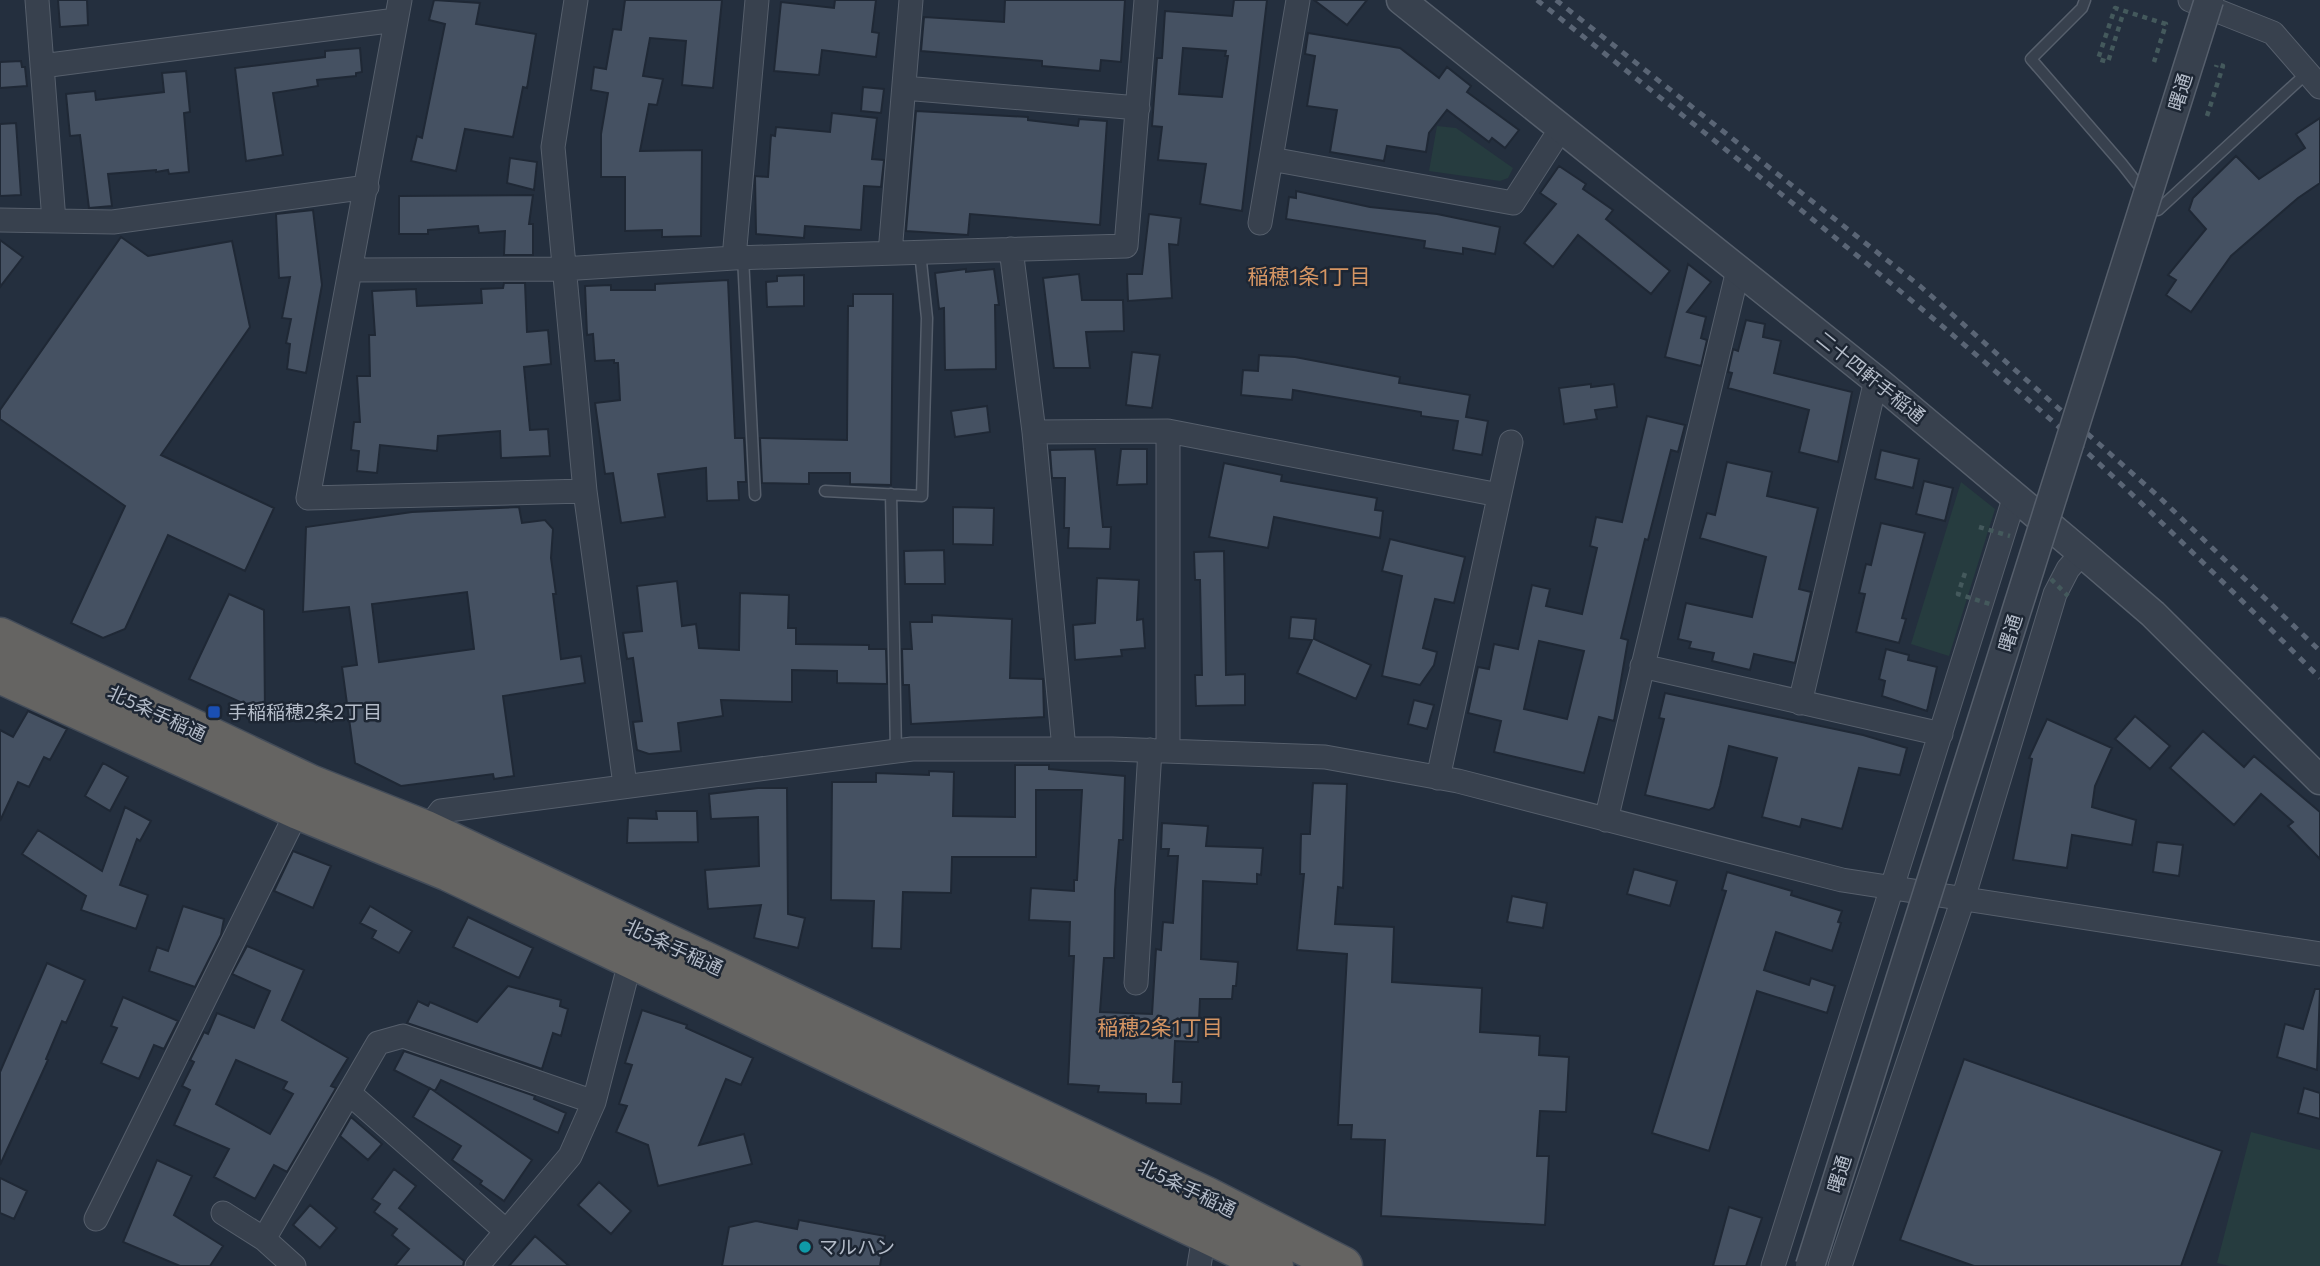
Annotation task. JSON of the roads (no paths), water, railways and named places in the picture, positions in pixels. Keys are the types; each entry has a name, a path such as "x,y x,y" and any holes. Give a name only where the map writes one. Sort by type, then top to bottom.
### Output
{"highway":[{"name":"北5条手稲通","path":"0,637 310,784 631,958 1202,1248 1275,1266"},
{"name":"北5条手稲通","path":"0,674 298,810 418,842 1206,1196 1343,1266"}],"street":[{"path":"37,0 54,221"},
{"path":"576,0 553,147 562,269 585,491 625,785"},
{"path":"739,257 757,0"},
{"path":"890,253 911,0"},
{"path":"353,270 562,269 739,257 1126,246 1146,0"},
{"path":"1260,223 1298,0"},
{"name":"二十四軒手稲通","path":"1401,0 1560,130 1877,380 2015,496 2154,614 2320,780"},
{"path":"2190,0 2248,10 2273,33 2314,80"},
{"name":"曙通","path":"1810,1266 2209,0"},
{"path":"42,66 398,10 353,270 308,498 585,491"},
{"path":"904,88 1138,108"},
{"path":"1271,159 1513,203 1560,130"},
{"path":"0,220 113,222 368,187"},
{"path":"1011,249 1034,432 1064,749"},
{"path":"1606,820 1738,270"},
{"path":"1800,703 1877,380"},
{"path":"1034,432 1168,431 1499,495"},
{"path":"1136,983 1159,751 1168,431"},
{"path":"1438,778 1511,442"},
{"path":"1773,1266 2015,496"},
{"path":"1840,1266 1963,899 2055,594 2068,569 2082,553"},
{"path":"1643,666 1941,734"},
{"path":"418,842 441,811 896,751 1064,749 1325,757 1438,778 1842,880 2320,954"},
{"path":"96,1219 298,810"},
{"path":"477,1266 570,1156 594,1102 631,958"},
{"path":"264,1239 378,1044 404,1036 594,1102"},
{"path":"349,1093 506,1231"},
{"path":"223,1213 264,1239 294,1266"}],"lane":[{"path":"2085,0 2082,8 2031,59 2158,210 2314,80"},
{"path":"825,491 922,496 927,318 920,252"},
{"path":"739,257 755,495"},
{"path":"891,494 896,751"}],"railway":[{"path":"1537,0 1834,237 2009,383 2129,491 2320,678"},
{"path":"1556,0 1920,286 2158,496 2320,651"}],"place":[{"name":"手稲稲穂2条2丁目","path":"214,712"},
{"name":"マルハン","path":"805,1247"}],"district":[{"name":"稲穂1条1丁目","path":"1309,277"},
{"name":"稲穂2条1丁目","path":"1160,1028"}]}
